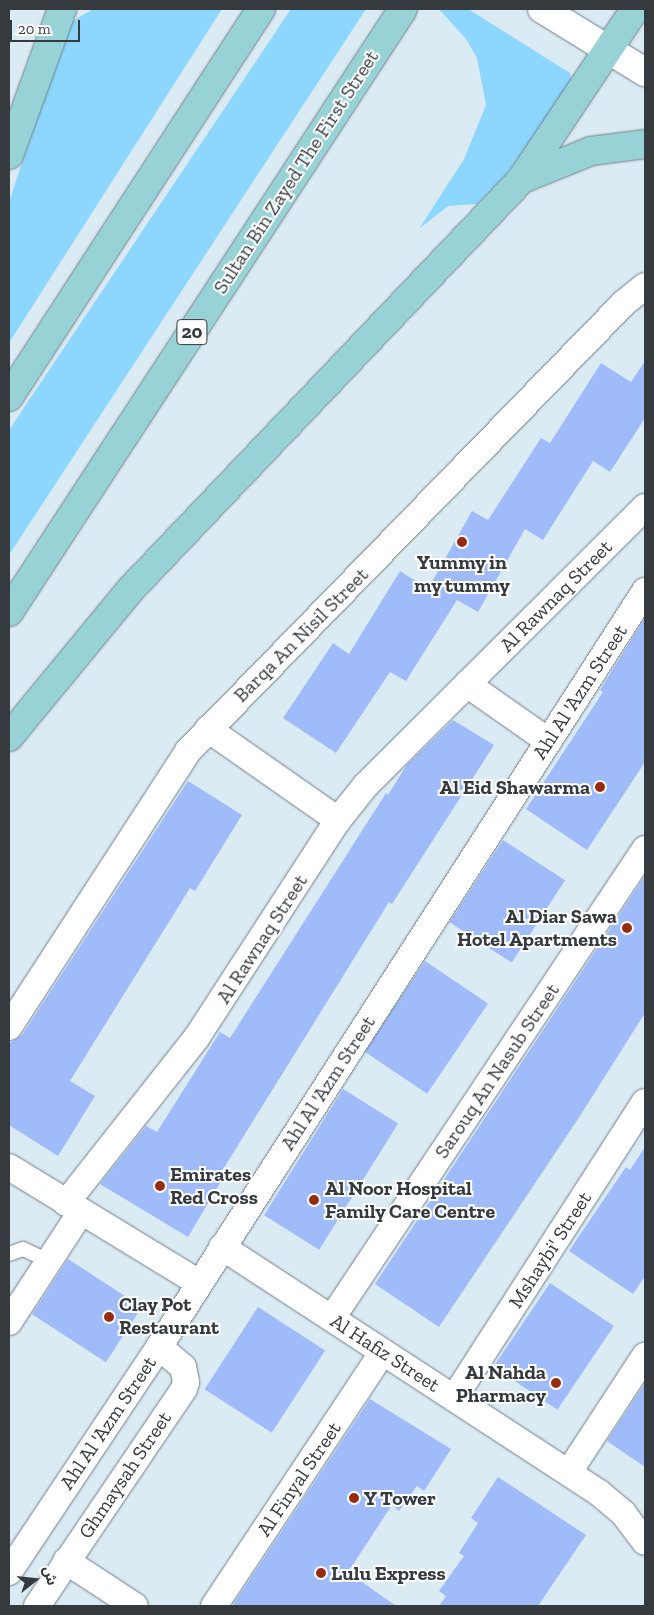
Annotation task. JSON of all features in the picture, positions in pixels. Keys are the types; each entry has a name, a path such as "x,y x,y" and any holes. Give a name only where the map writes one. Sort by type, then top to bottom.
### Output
{"main road":[{"path":"9,156 62,9"},
{"path":"9,397 261,9"},
{"name":"Sultan Bin Zayed The First Street","path":"9,612 403,9"},
{"path":"542,9 645,72"},
{"path":"9,737 132,588 521,180 636,9"},
{"path":"521,180 591,151 645,144"}],"street":[{"name":"Barqa An Nisil Street","path":"9,1027 169,777 208,729 374,563 624,303 645,286"},
{"name":"Al Rawnaq Street","path":"9,1322 49,1261 74,1207 197,1037 338,820 366,785 645,507"},
{"name":"Ahl Al 'Azm Street","path":"9,1572 159,1347 645,591"},
{"path":"467,684 548,741"},
{"path":"208,729 338,820"},
{"name":"Sarouq An Nasub Street","path":"332,1318 645,849"},
{"name":"Mshaybi' Street","path":"454,1398 645,1102"},
{"path":"9,1166 199,1284"},
{"name":"Al Hafiz Street","path":"222,1247 598,1492 623,1513 645,1542"},
{"name":"Ghmaysah Street","path":"37,1606 184,1389 186,1382 183,1367 159,1347"},
{"name":"Al Finyal Street","path":"214,1606 383,1352"},
{"path":"569,1472 645,1356"},
{"name":"Al Hafiz Street","path":"598,1492 645,1508"},
{"path":"66,1561 135,1606"}],"lane":[{"path":"9,1254 23,1248 49,1261"}],"shaded area":[{"path":"93,9 222,9 9,343 9,202 68,24"},
{"path":"291,9 366,9 9,555 9,430"},
{"path":"439,9 468,9 570,73 572,81 507,174 477,204 448,206 419,229 464,159 486,105 477,58 466,39"}],"building":[{"path":"645,361 645,418 610,472 593,461 543,540 525,529 478,612 457,600 406,681 390,672 336,753 283,718 333,643 349,654 400,571 428,589 472,511 488,520 541,438 550,443 601,363 631,382"},
{"path":"645,618 645,762 587,850 526,809 603,692 600,690"},
{"path":"453,720 494,745 392,904 389,902 222,1171 226,1173 188,1237 100,1184 146,1126 157,1132 220,1032 230,1038 386,793 388,795 406,766"},
{"path":"188,781 242,815 195,891 190,888 70,1081 95,1096 58,1156 9,1125 9,1044 22,1035"},
{"path":"503,840 565,880 512,962 450,922"},
{"path":"645,876 645,1013 578,1119 439,1327 375,1284"},
{"path":"425,961 488,1003 427,1094 364,1051"},
{"path":"343,1089 398,1123 319,1250 264,1215"},
{"path":"645,1147 645,1276 633,1294 569,1251 626,1167 630,1170"},
{"path":"68,1259 142,1307 106,1362 32,1314"},
{"path":"550,1283 614,1326 557,1410 494,1367"},
{"path":"258,1307 325,1351 272,1433 205,1389"},
{"path":"645,1383 645,1467 607,1441"},
{"name":"Y Tower","path":"370,1399 451,1449 424,1491 417,1486 399,1511 392,1505 348,1572 396,1606 232,1606"},
{"name":"Y Tower","path":"498,1477 586,1535 538,1606 439,1606 446,1596 439,1591 464,1556 459,1553 478,1523 471,1518"}],"place":[{"name":"Yummy in my tummy","path":"462,542"},
{"name":"Al Eid Shawarma","path":"600,787"},
{"name":"Al Diar Sawa Hotel Apartments","path":"627,928"},
{"name":"Emirates Red Cross","path":"160,1186"},
{"name":"Al Noor Hospital Family Care Centre","path":"314,1200"},
{"name":"Clay Pot Restaurant","path":"109,1317"},
{"name":"Al Nahda Pharmacy","path":"556,1383"},
{"name":"Y Tower","path":"354,1498"},
{"name":"Lulu Express","path":"321,1573"}]}
